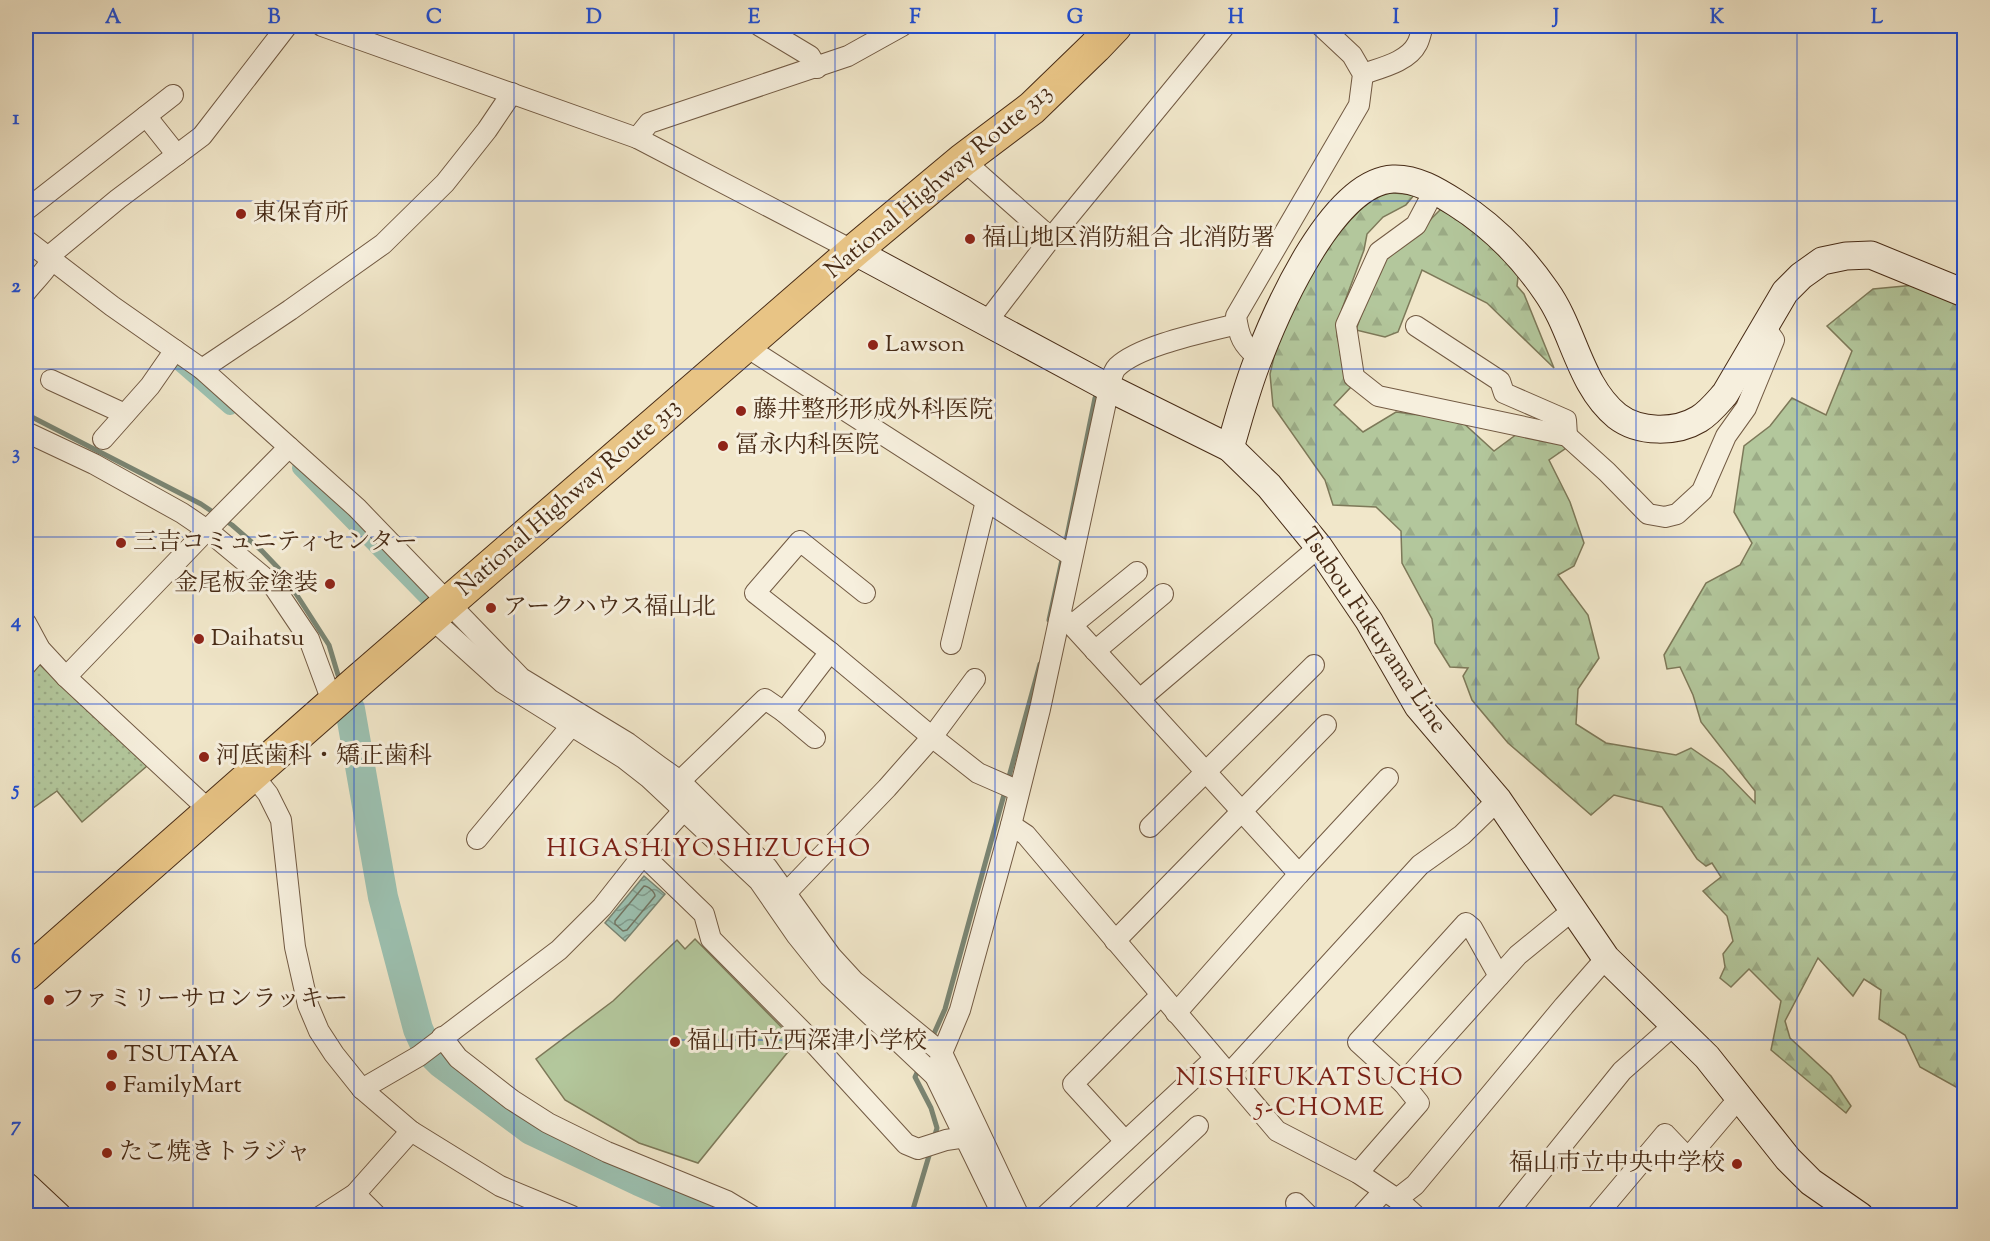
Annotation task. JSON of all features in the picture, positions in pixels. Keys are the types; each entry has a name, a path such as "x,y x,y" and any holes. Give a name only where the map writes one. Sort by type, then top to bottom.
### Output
{"highway":[{"name":"National Highway Route 313","path":"26,974 252,774 854,251 963,160 1032,108 1115,26"}],"main road":[{"path":"1230,448 1258,358 1291,285 1326,227 1348,202 1370,186 1392,179 1416,181 1477,216 1524,263 1547,292 1562,318 1583,368 1600,399 1618,417 1635,424 1659,429 1683,426 1699,419 1725,394 1785,292 1801,276 1822,261 1846,256 1871,255 1965,293"},
{"name":"Tsubou Fukuyama Line","path":"854,251 1109,388 1230,448 1269,486 1319,547 1369,621 1418,706 1498,800 1606,958 1707,1057 1788,1159 1811,1182 1860,1215"},
{"path":"26,1186 58,1215"}],"street":[{"path":"26,292 52,261 54,252 118,199 202,136 287,26"},
{"path":"322,26 637,138 854,251"},
{"path":"760,26 810,56 817,68"},
{"path":"637,138 649,123 817,68 848,56 902,26"},
{"path":"986,323 1051,238 1225,26"},
{"path":"1258,358 1247,349 1238,335 1236,316 1359,105 1363,74 1352,56 1321,26"},
{"path":"1363,74 1388,66 1407,55 1417,45 1423,26"},
{"path":"201,369 383,244 445,183 512,93"},
{"path":"26,210 173,95"},
{"path":"146,116 177,155"},
{"path":"963,160 1051,238"},
{"path":"1434,191 1416,225 1379,252 1346,325 1354,377 1378,396 1567,436 1607,472 1648,514 1665,517 1677,514 1702,491 1726,436 1746,408 1754,392 1774,340 1765,327"},
{"path":"26,240 171,356 201,369 357,508 503,683 625,759 648,777 759,881 797,936 829,976 926,1068 956,1139 1003,1215"},
{"path":"926,1068 934,1047 960,1010 1011,825 1011,788 1040,709 1065,623 1067,553 1115,368 1132,356 1173,340 1237,324"},
{"path":"1416,326 1500,381 1504,393 1566,420 1567,436"},
{"path":"745,346 1067,553"},
{"path":"103,439 150,386 171,356"},
{"path":"51,380 125,414"},
{"path":"26,432 94,464 209,527 272,584 309,639 333,704"},
{"path":"66,677 289,447"},
{"path":"951,644 986,501"},
{"path":"865,593 800,541 755,593 830,652 932,738 978,773 1011,788"},
{"path":"1140,699 1319,547"},
{"path":"1065,623 1137,572"},
{"path":"1095,651 1163,594"},
{"path":"440,610 521,678 628,743 680,781 767,867 831,956 854,981 934,1047 1019,1215"},
{"path":"26,623 40,649 66,677 211,812"},
{"path":"1065,623 1140,699 1299,874"},
{"path":"26,665 40,649"},
{"path":"784,712 830,652"},
{"path":"1150,827 1314,665"},
{"path":"787,892 932,738 975,679"},
{"path":"680,781 765,699 815,738"},
{"path":"477,839 572,725"},
{"path":"1115,941 1326,725"},
{"path":"252,774 268,794 281,820 295,947 308,1005 319,1031 334,1054 362,1089 411,1131 500,1186 572,1215"},
{"path":"1176,1013 1388,778"},
{"path":"1228,1075 1420,865 1462,835 1498,800"},
{"path":"362,1089 419,1056 559,950 602,907 643,855 684,810"},
{"path":"1011,825 1026,835 1277,1131 1358,1173 1416,1215"},
{"path":"643,855 704,914 711,939 810,1039 906,1144 918,1149 956,1139"},
{"path":"1403,1083 1518,956 1573,910"},
{"path":"1358,1173 1419,1103 1403,1083 1358,1042 1466,923 1472,928 1499,976"},
{"path":"1360,1215 1390,1195 1415,1185 1606,958"},
{"path":"1125,1141 1073,1084 1161,995"},
{"path":"1504,1215 1622,1071 1674,1024"},
{"path":"438,1040 512,1100 548,1123 607,1152 727,1201 752,1215"},
{"path":"1045,1215 1214,1059"},
{"path":"1596,1215 1665,1134 1688,1158 1739,1098"},
{"path":"1102,1215 1198,1126"},
{"path":"321,1215 355,1194 411,1131"},
{"path":"355,1194 376,1215"}],"green space":[{"path":"1385,192 1414,195 1406,205 1383,217 1367,234 1364,250 1342,309 1337,336 1351,387 1334,405 1363,432 1396,412 1460,420 1494,451 1517,434 1569,446 1549,460 1570,502 1584,543 1574,566 1558,575 1588,615 1599,658 1578,689 1576,724 1606,743 1676,755 1691,748 1723,770 1755,803 1755,791 1701,722 1693,695 1680,667 1667,669 1664,655 1706,583 1740,565 1752,543 1734,512 1744,446 1770,426 1792,398 1826,415 1852,351 1827,326 1873,289 1915,285 1964,307 1964,1087 1956,1087 1920,1067 1905,1035 1879,1019 1881,990 1864,979 1853,996 1818,958 1785,1021 1790,1038 1831,1076 1851,1106 1846,1113 1771,1050 1781,1001 1749,969 1731,987 1720,978 1725,967 1723,954 1733,941 1727,916 1703,891 1721,877 1712,863 1706,866 1697,859 1662,807 1614,795 1591,815 1508,743 1472,700 1463,676 1468,668 1450,667 1435,643 1432,619 1402,563 1401,531 1376,507 1333,505 1325,480 1273,406 1270,374 1282,323 1344,222 1370,199"},
{"path":"1444,206 1519,268 1517,286 1524,294 1554,368 1487,303 1422,270 1398,332 1385,337 1356,330 1382,254 1427,223"},
{"path":"38,663 147,766 82,822 57,791 26,813 26,676"},
{"path":"695,939 796,1042 698,1163 639,1143 565,1100 536,1059 613,1001 677,940 685,949"}],"water":[{"path":"644,876 665,894 625,941 605,923"}],"waterway":[{"path":"175,359 230,407"},
{"path":"1065,546 1095,398"},
{"path":"26,414 201,504 232,525 282,572 329,645 338,675"},
{"path":"300,468 430,601"},
{"path":"1049,620 1063,555"},
{"path":"456,626 485,655"},
{"path":"932,1038 945,1009 1040,664"},
{"path":"350,709 383,897 418,1029 427,1049 441,1063 531,1130 719,1216"},
{"path":"929,1047 915,1077 931,1108 937,1128 934,1138"},
{"path":"911,1216 931,1149"}],"place":[{"name":"東保育所","path":"241,214"},
{"name":"福山地区消防組合 北消防署","path":"970,239"},
{"name":"Lawson","path":"873,345"},
{"name":"藤井整形形成外科医院","path":"741,411"},
{"name":"冨永内科医院","path":"723,446"},
{"name":"三吉コミュニティセンター","path":"121,543"},
{"name":"金尾板金塗装","path":"330,584"},
{"name":"アークハウス福山北","path":"491,608"},
{"name":"Daihatsu","path":"199,639"},
{"name":"河底歯科・矯正歯科","path":"204,757"},
{"name":"ファミリーサロンラッキー","path":"49,1000"},
{"name":"福山市立西深津小学校","path":"675,1042"},
{"name":"TSUTAYA","path":"112,1055"},
{"name":"FamilyMart","path":"111,1086"},
{"name":"たこ焼きトラジャ","path":"107,1153"},
{"name":"福山市立中央中学校","path":"1737,1164"}],"district":[{"name":"HIGASHIYOSHIZUCHO","path":"709,849"},
{"name":"NISHIFUKATSUCHO 5-CHOME","path":"1320,1093"}]}
